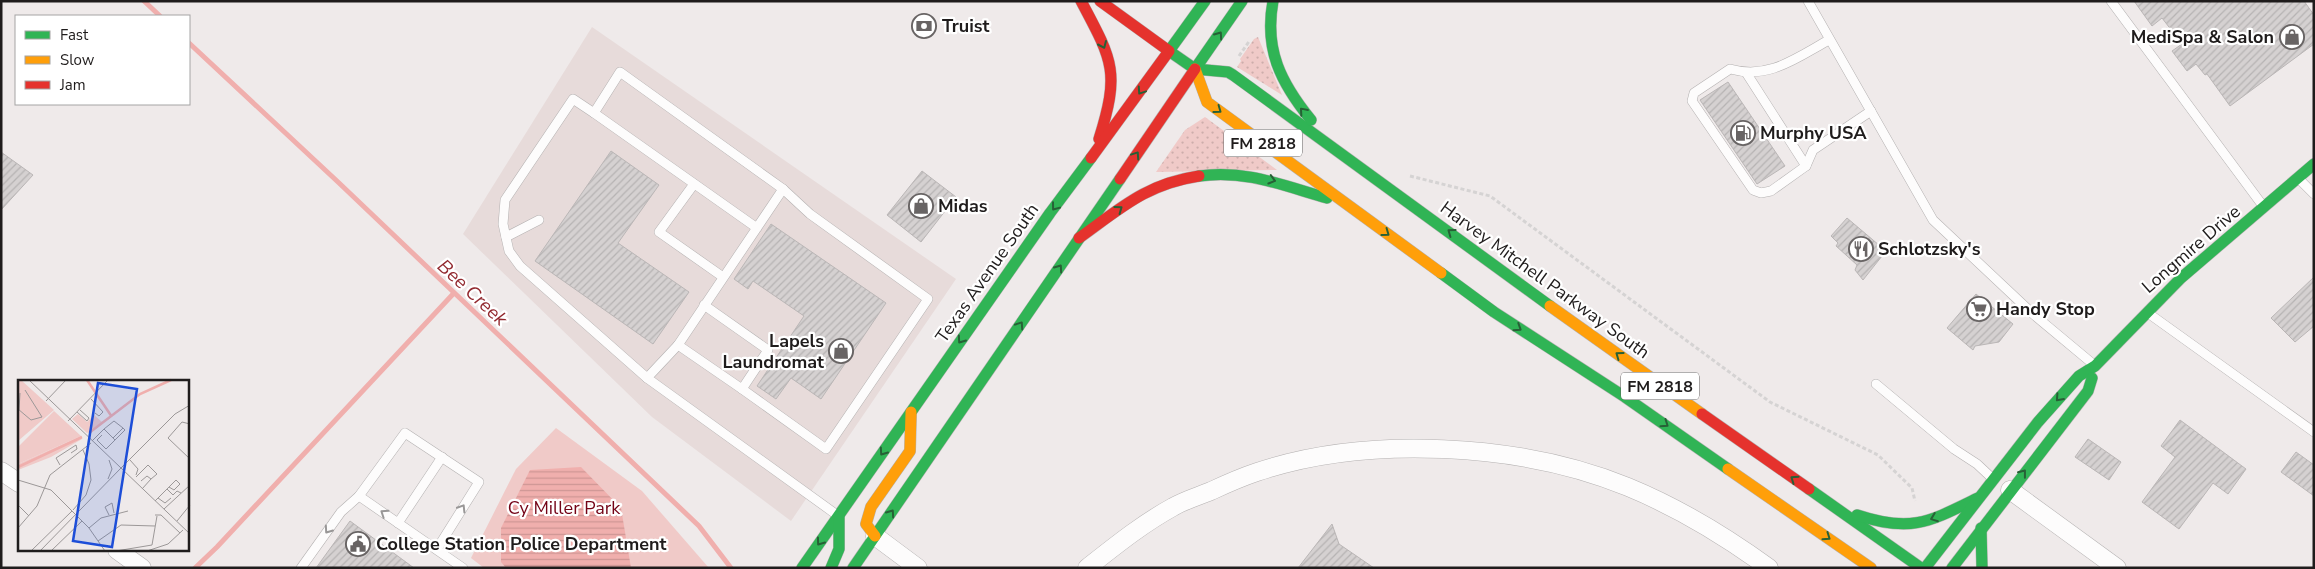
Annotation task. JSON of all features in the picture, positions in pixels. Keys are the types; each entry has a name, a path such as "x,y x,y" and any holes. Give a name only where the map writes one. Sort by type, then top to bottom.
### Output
{"main road":[{"path":"1081,1 1104,45 1111,66 1112,87 1095,154"},
{"name":"Harvey Mitchell Parkway South","path":"1100,1 1195,69 1228,72 1661,386 1920,568"},
{"name":"Texas Avenue South","path":"802,568 1050,212 1095,154 1205,1"},
{"path":"853,568 1242,1"},
{"path":"1273,1 1270,12 1270,37 1274,59 1280,76 1296,104 1334,148"},
{"name":"FM 2818","path":"1195,69 1207,102 1494,312 1625,397 1871,568"},
{"name":"Longmire Drive","path":"1925,568 2038,422 2079,376 2095,366 2181,278 2314,164"},
{"path":"1080,238 1137,196 1160,185 1196,175 1250,175 1274,180 1347,204"},
{"name":"Longmire Drive","path":"1952,568 2010,490 2088,391 2095,366"},
{"path":"875,536 866,524 870,507 910,451 911,412"},
{"path":"1835,507 1895,525 1921,522 1978,498"},
{"path":"832,568 840,553 839,517"},
{"path":"1981,528 1982,568"}],"street":[{"path":"1087,568 1127,536 1174,506 1257,472 1306,460 1357,452 1412,449 1462,450 1518,457 1572,468 1628,487 1683,513 1708,526 1769,568"},
{"path":"1,471 18,482"},
{"path":"2010,490 2117,568"},
{"path":"875,536 918,568"},
{"path":"119,552 142,568"}],"lane":[{"path":"1808,1 1933,220 2033,314 2095,366"},
{"path":"2110,1 2264,208"},
{"path":"1829,40 1781,67 1747,74 1730,69 1694,93 1692,100 1753,190 1761,193 1771,191 1806,166 1813,150 1871,110"},
{"path":"594,113 620,72 783,189 810,214 928,300 826,449 678,345"},
{"path":"1747,74 1806,166"},
{"path":"757,228 574,99 505,200 504,224 506,237 509,250 520,266 647,378 813,496 839,517"},
{"path":"2298,178 2314,194"},
{"path":"694,184 660,232 723,277"},
{"path":"647,378 678,345 783,189"},
{"path":"506,237 539,220"},
{"path":"704,305 768,350 742,389"},
{"path":"2146,312 2314,432"},
{"path":"1876,384 1954,449 1977,464 1994,479"},
{"path":"301,568 340,512 359,496 405,432 479,482 437,549"},
{"path":"398,523 442,457"},
{"path":"359,496 464,568"}],"path":[{"path":"1236,59 1253,36"},
{"path":"1403,172 1411,177 1490,196 1770,402 1878,455 1912,488 1921,522"}],"shaded area":[{"path":"592,27 956,279 791,521 652,417 463,234"},
{"path":"581,467 621,508 631,568 506,568 501,562 501,528 530,470"}],"green space":[{"path":"1258,37 1282,95 1237,67 1241,61 1240,59 1254,39"},
{"path":"1205,117 1277,170 1156,172 1185,130"},
{"name":"Cy Miller Park","path":"556,428 642,491 709,568 484,568 471,558 516,469"}],"building":[{"path":"2134,1 2304,1 2314,15 2314,44 2230,106 2207,74 2205,75 2196,64 2187,71 2172,51 2182,44 2162,18 2152,26"},
{"name":"Murphy USA","path":"1728,82 1785,166 1757,184 1700,100"},
{"path":"611,151 659,185 618,243 689,292 653,344 535,261"},
{"path":"1,152 33,175 1,210"},
{"name":"Midas","path":"922,171 956,197 921,242 887,215"},
{"name":"Schlotzsky's","path":"1847,218 1886,251 1863,280 1855,270 1857,265 1836,246 1838,243 1831,236"},
{"path":"771,224 886,303 821,399 791,378 776,399 757,386 804,316 753,281 748,289 734,279"},
{"path":"2314,277 2314,326 2295,342 2271,318"},
{"name":"Handy Stop","path":"1976,294 2013,324 1999,342 1975,346 1973,350 1947,328"},
{"path":"2180,420 2246,469 2228,494 2213,483 2179,529 2142,502 2175,457 2161,446"},
{"path":"2088,439 2121,462 2109,480 2075,457"},
{"path":"2296,452 2314,465 2314,496 2281,472"},
{"name":"College Station Police Department","path":"350,521 414,568 316,568"},
{"path":"1332,524 1339,544 1374,568 1298,568"}],"waterway":[{"name":"Bee Creek","path":"144,1 159,15"},
{"name":"Bee Creek","path":"190,44 338,182 699,526 731,568"},
{"path":"195,568 217,547 454,293"}],"traffic: fast":[{"path":"1205,1 1169,51 1195,69 1228,72 1233,75 1550,306"},
{"path":"1195,69 1242,1"},
{"path":"1273,1 1271,35 1277,65 1291,93 1311,120"},
{"path":"802,568 1050,213 1091,158"},
{"path":"1925,568 2038,422 2079,376 2095,366 2181,278 2314,164"},
{"path":"1199,176 1216,174 1248,177 1327,198"},
{"path":"853,568 1120,179"},
{"path":"1441,273 1494,312 1625,397 1728,469"},
{"path":"1952,568 2088,391 2092,378"},
{"path":"1809,489 1921,568"},
{"path":"1857,515 1892,523 1906,524 1932,519 1978,498"},
{"path":"831,568 839,549 839,517"},
{"path":"1981,528 1982,568"}],"traffic: slow":[{"path":"1195,69 1207,102 1441,273"},
{"path":"1550,306 1702,414"},
{"path":"875,536 866,524 871,507 910,451 911,412"},
{"path":"1728,469 1871,568"}],"traffic: jam":[{"path":"1081,1 1100,38 1110,67 1110,98 1099,139"},
{"path":"1091,158 1169,51 1100,1"},
{"path":"1120,179 1195,69"},
{"path":"1079,238 1121,207 1149,191 1180,180 1199,176"},
{"path":"1702,414 1809,489"}],"place":[{"name":"Truist","path":"924,26"},
{"name":"MediSpa & Salon","path":"2292,37"},
{"name":"Murphy USA","path":"1743,133"},
{"name":"Midas","path":"921,206"},
{"name":"Schlotzsky's","path":"1861,249"},
{"name":"Handy Stop","path":"1979,309"},
{"name":"Lapels Laundromat","path":"841,351"},
{"name":"College Station Police Department","path":"358,544"}]}
